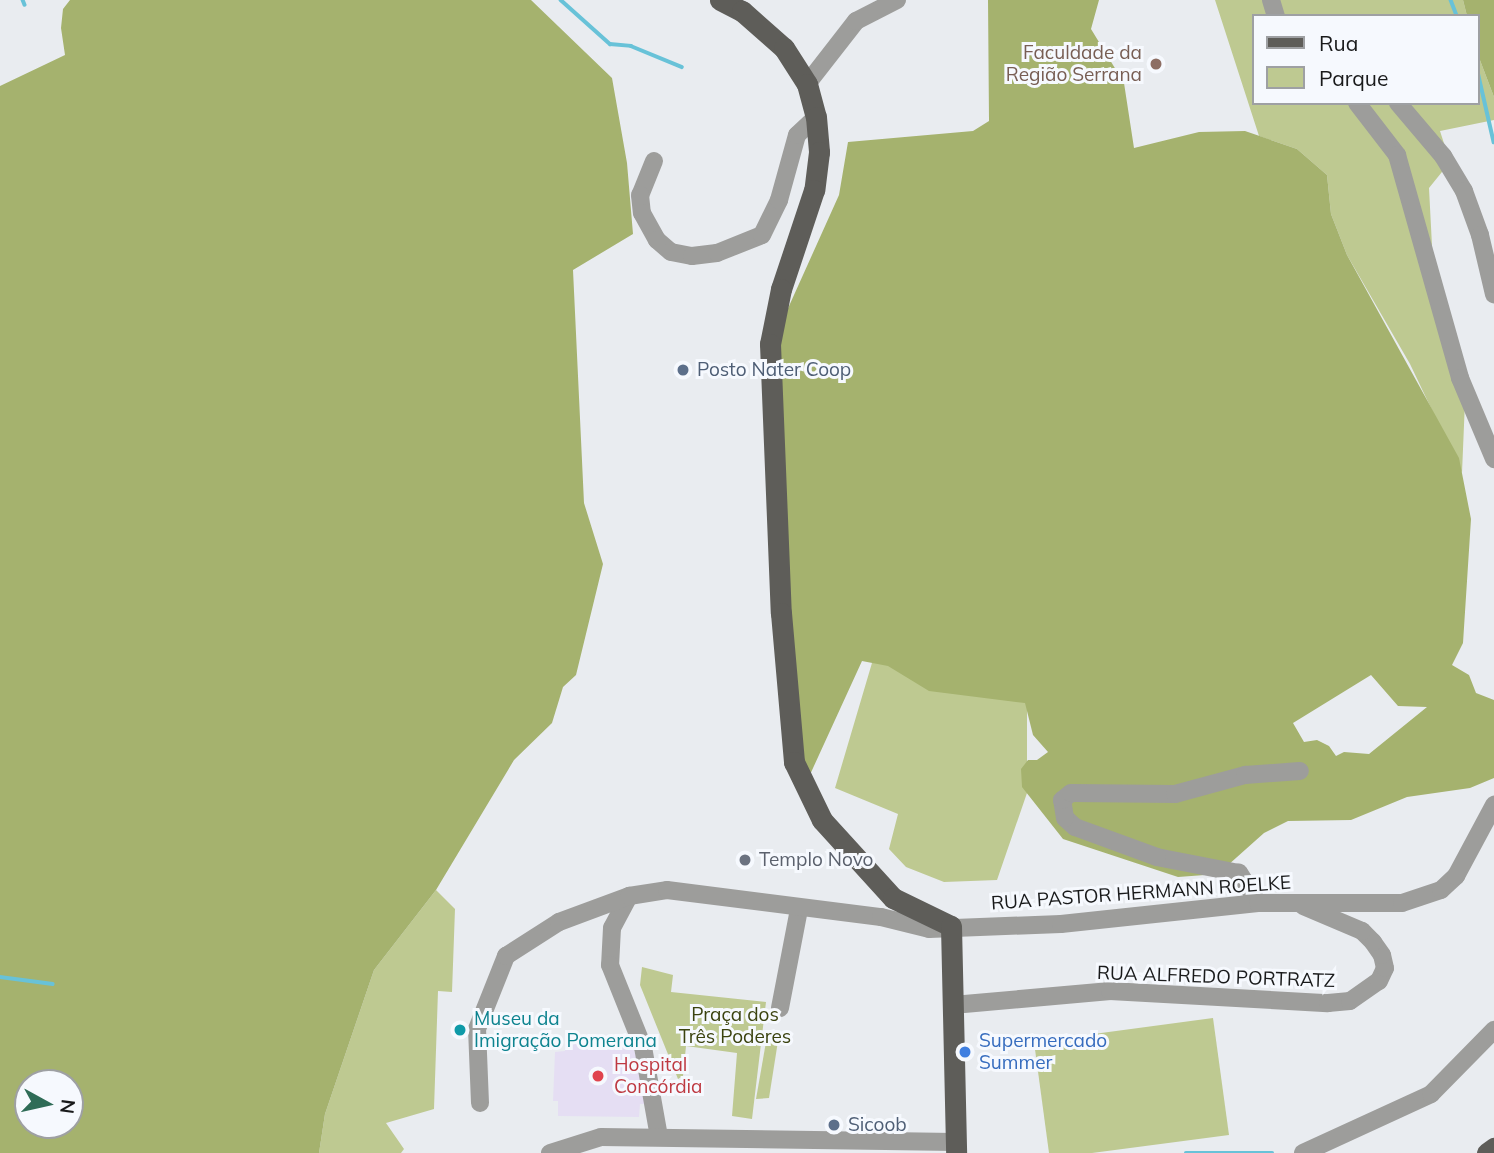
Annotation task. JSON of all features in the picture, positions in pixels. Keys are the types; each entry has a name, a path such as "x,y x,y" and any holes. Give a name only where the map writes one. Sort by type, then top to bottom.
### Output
{"main road":[{"path":"720,0 765,28 807,84 816,117 819,152 814,190 781,289 770,344 781,612 794,762 822,820 893,898 951,926 956,1147"},
{"path":"1487,1153 1494,1148"}],"street":[{"path":"807,84 849,29 897,0"},
{"path":"1359,105 1397,155 1461,378 1494,458"},
{"path":"1400,105 1443,156 1464,191 1480,235 1494,294"},
{"path":"654,161 640,195 642,213 657,240 671,252 692,256 718,253 762,235 779,200 797,135 816,117"},
{"path":"1258,903 1239,873 1157,857 1075,827 1065,818 1062,800 1071,793 1175,794 1245,775 1300,771"},
{"name":"RUA PASTOR HERMANN ROELKE","path":"629,896 652,891 665,900 726,903 798,913 881,917 892,922 929,929 951,926 1061,924 1294,901 1402,903 1441,890 1456,876 1494,805"},
{"path":"480,1103 477,1029 506,956 559,922 629,896"},
{"path":"629,896 612,928 610,965 643,1047 659,1137"},
{"name":"RUA ALFREDO PORTRATZ","path":"953,1005 1110,991 1328,1003 1350,1001 1379,981 1385,968 1382,955 1362,931 1294,901"},
{"path":"780,1008 798,913"},
{"path":"1303,1153 1431,1094 1494,1030"},
{"path":"550,1153 601,1137 659,1137 862,1148 956,1147"}],"shaded area":[{"name":"Hospital Concórdia","path":"619,1039 631,1039 649,1104 640,1104 639,1117 558,1116 558,1101 553,1101 555,1052 565,1051 565,1044 618,1045"}],"green space":[{"path":"70,0 531,0 612,78 627,163 633,234 573,270 584,503 603,564 576,675 563,687 552,723 514,760 436,890 374,970 325,1114 319,1153 0,1153 0,86 65,55 61,28 63,9"},
{"path":"988,0 1099,0 1091,29 1124,83 1134,148 1199,132 1245,131 1297,149 1327,175 1331,214 1347,255 1459,458 1471,519 1463,643 1452,665 1469,675 1476,693 1494,700 1494,778 1470,788 1407,797 1351,820 1288,821 1264,833 1218,874 1178,877 1063,839 1022,787 1021,769 1028,760 1037,760 1048,752 1033,735 1025,703 929,691 888,666 862,661 808,779 797,737 777,358 785,315 839,195 848,142 973,131 989,121","holes":["1371,675 1398,706 1427,707 1369,754 1344,752 1336,756 1329,746 1317,740 1304,742 1293,723"]},
{"path":"1215,0 1463,0 1466,14 1252,14 1252,105 1480,105 1480,60 1494,97 1494,120 1440,131 1450,162 1429,188 1434,284 1466,377 1462,473 1410,364 1347,255 1331,214 1327,175 1297,149 1259,136"},
{"path":"1463,0 1494,0 1494,97 1480,60 1480,14 1466,14"},
{"path":"877,646 1027,685 1027,793 997,880 944,882 906,867 889,849 898,814 835,788"},
{"path":"436,890 455,909 452,992 438,991 434,1109 386,1123 404,1149 401,1153 319,1153 325,1114 374,970"},
{"name":"Praça dos Três Poderes","path":"642,967 673,975 671,992 766,1002 752,1119 732,1116 737,1053 686,1046 683,1076 678,1079 640,985"},
{"path":"1213,1018 1229,1135 1092,1153 1049,1153 1034,1042"},
{"path":"778,1041 769,1098 756,1099 766,1042"}],"waterway":[{"path":"23,0 25,5"},
{"path":"561,0 610,44 631,46 682,67"},
{"path":"1451,0 1456,14"},
{"path":"1480,81 1494,142"},
{"path":"0,977 53,984"},
{"path":"1186,1153 1272,1153"}],"place":[{"name":"Faculdade da Região Serrana","path":"1156,64"},
{"name":"Posto Nater Coop","path":"683,370"},
{"name":"Templo Novo","path":"745,860"},
{"name":"Museu da Imigração Pomerana","path":"460,1030"},
{"name":"Supermercado Summer","path":"965,1052"},
{"name":"Hospital Concórdia","path":"598,1076"},
{"name":"Sicoob","path":"834,1125"}]}
